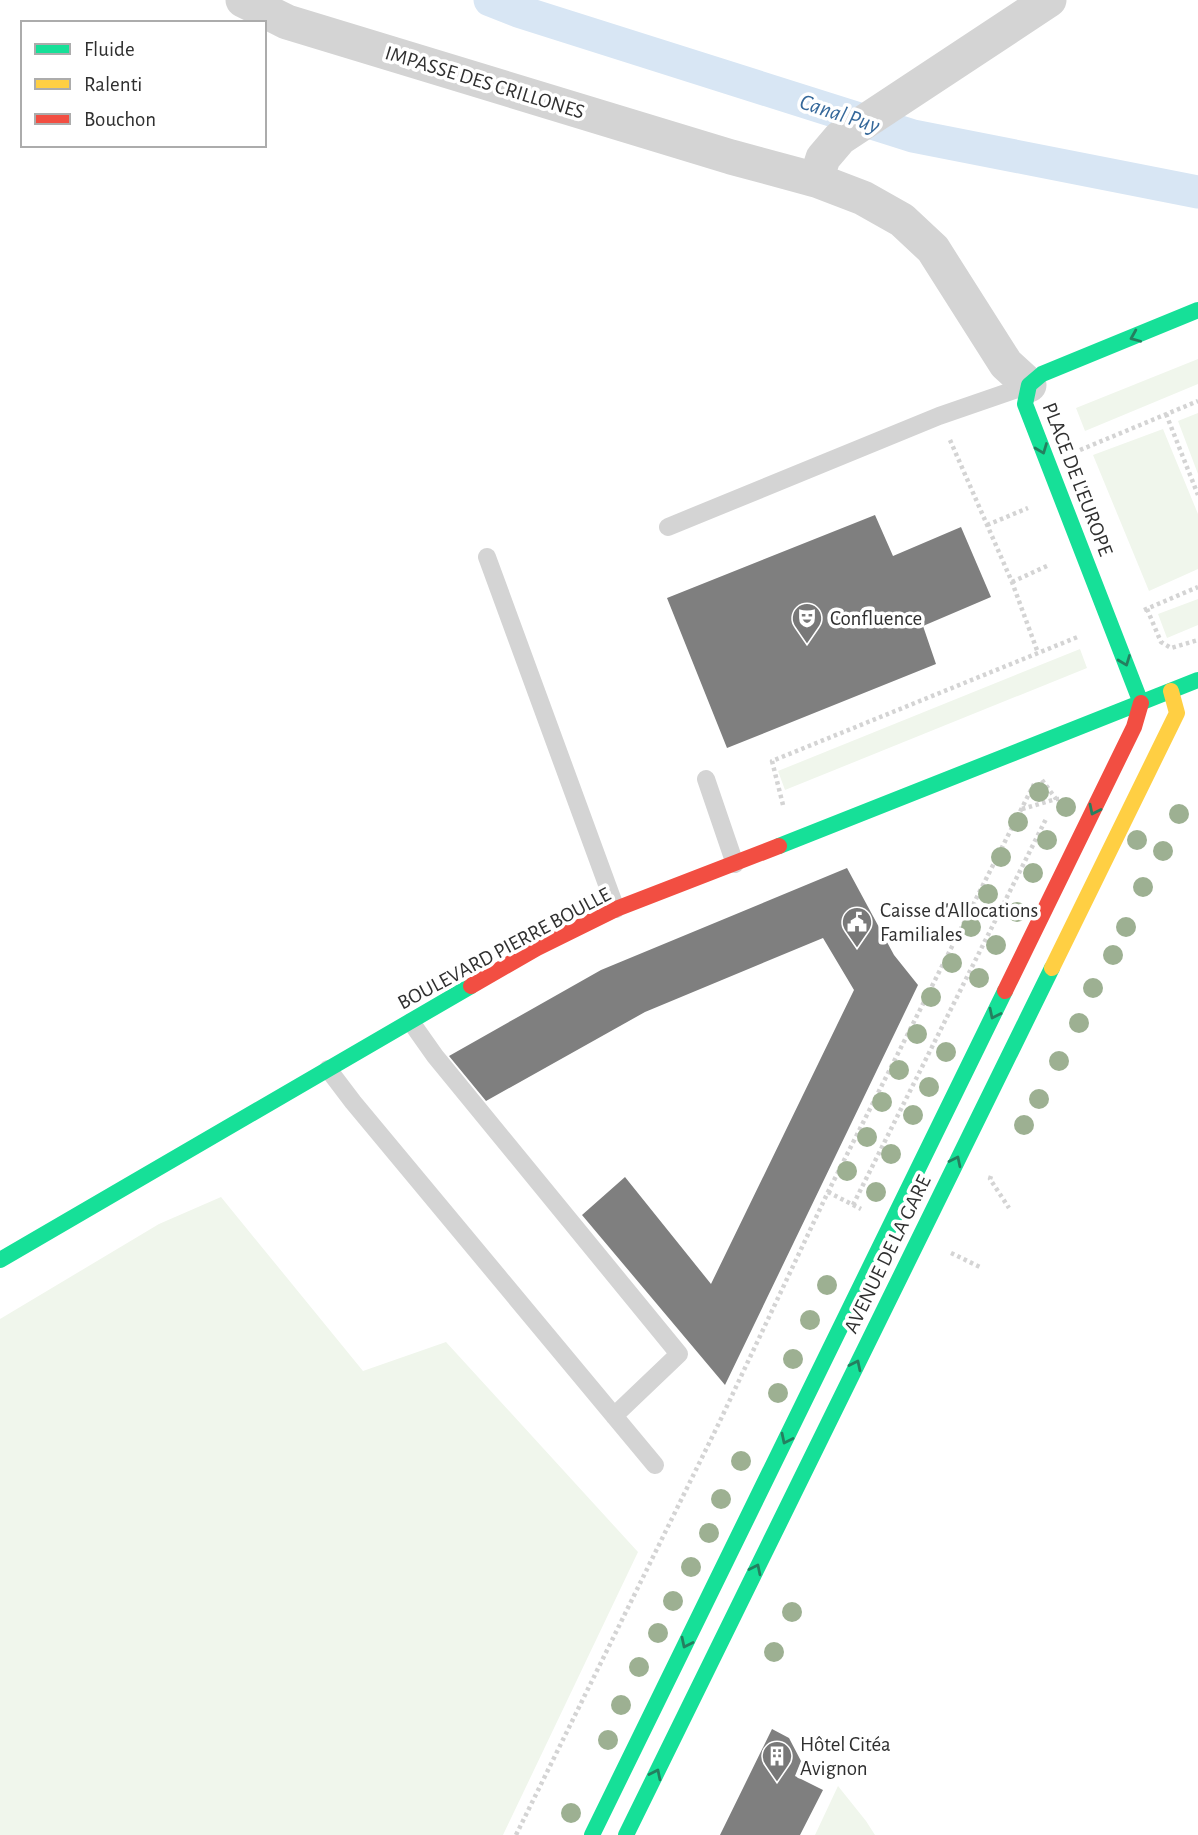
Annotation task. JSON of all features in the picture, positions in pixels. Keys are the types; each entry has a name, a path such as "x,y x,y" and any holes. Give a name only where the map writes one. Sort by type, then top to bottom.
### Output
{"street":[{"name":"IMPASSE DES CRILLONES","path":"243,0 287,22 731,157 816,180"},
{"path":"1029,385 1006,364 933,249 902,220 863,198 816,180 823,158 840,138 1049,0"},
{"name":"PLACE DE L'EUROPE","path":"1141,703 1025,404 1029,385 1042,374 1198,310"},
{"path":"1141,703 1198,680"},
{"name":"AVENUE DE LA GARE","path":"626,1835 1177,713 1171,691"},
{"name":"BOULEVARD PIERRE BOULLE","path":"0,1260 537,948 616,909 1141,703"},
{"name":"AVENUE DE LA GARE","path":"592,1835 1105,770 1134,727 1141,703"},
{"path":"1058,734 1079,749"}],"lane":[{"path":"668,527 939,416 1029,385"},
{"path":"487,557 616,909"},
{"path":"706,779 734,864"},
{"path":"411,1021 435,1056 679,1354 614,1416"},
{"path":"328,1069 656,1465"}],"path":[{"path":"1079,451 1198,401"},
{"path":"1166,414 1198,495"},
{"path":"950,440 1012,582 1038,653"},
{"path":"987,525 1031,506"},
{"path":"1012,582 1055,562"},
{"path":"1137,613 1198,587"},
{"path":"1147,609 1161,642 1171,648 1198,640"},
{"path":"783,805 772,761 1086,633"},
{"path":"516,1835 719,1423 828,1192 1039,775 1056,799"},
{"path":"1021,809 1056,799"},
{"path":"853,1205 1056,799"}],"shaded area":[{"path":"1198,359 1198,384 1085,431 1076,408"},
{"path":"1198,413 1198,474 1178,421"},
{"path":"1163,429 1198,514 1198,569 1149,591 1093,455"},
{"path":"1198,599 1198,625 1167,638 1158,614"},
{"path":"1080,649 1087,668 785,790 778,771"},
{"path":"221,1197 363,1371 446,1342 638,1552 503,1835 0,1835 0,1319 159,1224"},
{"path":"838,1786 866,1821 875,1835 815,1835"}],"building":[{"name":"Confluence","path":"875,515 893,556 961,527 991,597 923,626 936,664 727,748 667,598"},
{"path":"847,868 894,955 918,985 725,1385 582,1215 625,1177 711,1284 854,990 823,938 645,1012 486,1101 449,1056 601,970"},
{"name":"Hôtel Citéa Avignon","path":"772,1729 789,1738 801,1761 795,1776 823,1790 800,1835 720,1835"}],"waterway":[{"name":"Canal Puy","path":"490,0 913,136 1198,192"}],"traffic: fast":[{"path":"1141,703 1025,404 1029,385 1042,374 1198,310"},
{"path":"779,846 1198,680"},
{"path":"626,1835 1052,968"},
{"path":"0,1260 471,986"},
{"path":"592,1835 1005,991"}],"traffic: slow":[{"path":"1052,968 1177,713 1171,691"}],"traffic: jam":[{"path":"1005,991 1134,727 1141,703"},
{"path":"471,986 537,948 616,909 779,846"}],"place":[{"name":"Confluence","path":"807,645"},
{"name":"Caisse d'Allocations Familiales","path":"857,949"},
{"name":"Hôtel Citéa Avignon","path":"777,1783"}]}
